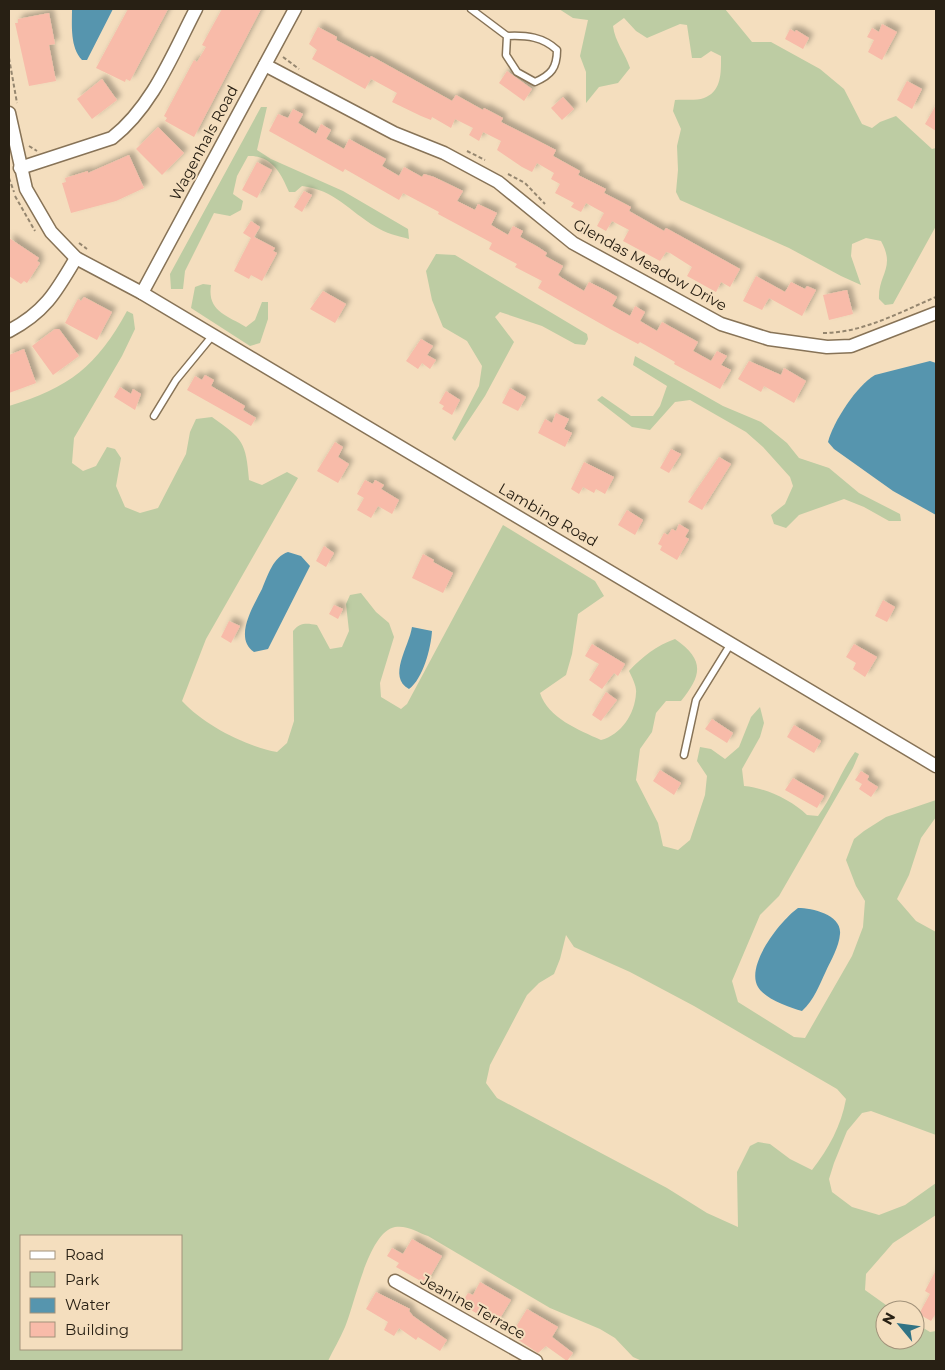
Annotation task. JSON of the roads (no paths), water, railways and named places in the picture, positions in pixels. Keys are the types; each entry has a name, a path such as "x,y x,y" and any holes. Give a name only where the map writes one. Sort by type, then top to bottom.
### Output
{"street":[{"path":"20,168 112,138 123,129 139,113 196,9"},
{"name":"Wagenhals Road","path":"142,293 295,9"},
{"name":"Glendas Meadow Drive","path":"265,65 394,133 444,153 498,182 573,243 721,324 769,339 827,347 851,346 936,313"},
{"name":"Lambing Road","path":"9,113 26,189 39,215 51,232 76,258 142,293 936,766"},
{"path":"9,331 30,320 52,297 76,258"},
{"name":"Jeanine Terrace","path":"395,1281 536,1361"}],"lane":[{"path":"471,9 507,36 525,35 548,41 557,50 557,62 549,75 535,82 517,72 506,55 507,36"},
{"path":"154,416 176,380 213,335"},
{"path":"684,755 696,700 730,645"}],"water":[{"path":"72,9 113,9 87,60 82,60 75,49 72,36"},
{"path":"930,361 936,363 936,515 893,491 834,449 828,442 840,415 854,395 868,380 875,375"},
{"path":"288,552 301,556 310,566 268,649 254,652 248,646 245,638 245,630 250,612 275,562"},
{"path":"412,627 432,631 428,654 422,671 409,689 403,684 399,669"},
{"path":"798,908 811,909 832,917 839,927 840,934 836,949 818,987 810,1002 802,1011 778,1002 766,995 758,987 755,978 760,956 774,932"}]}
